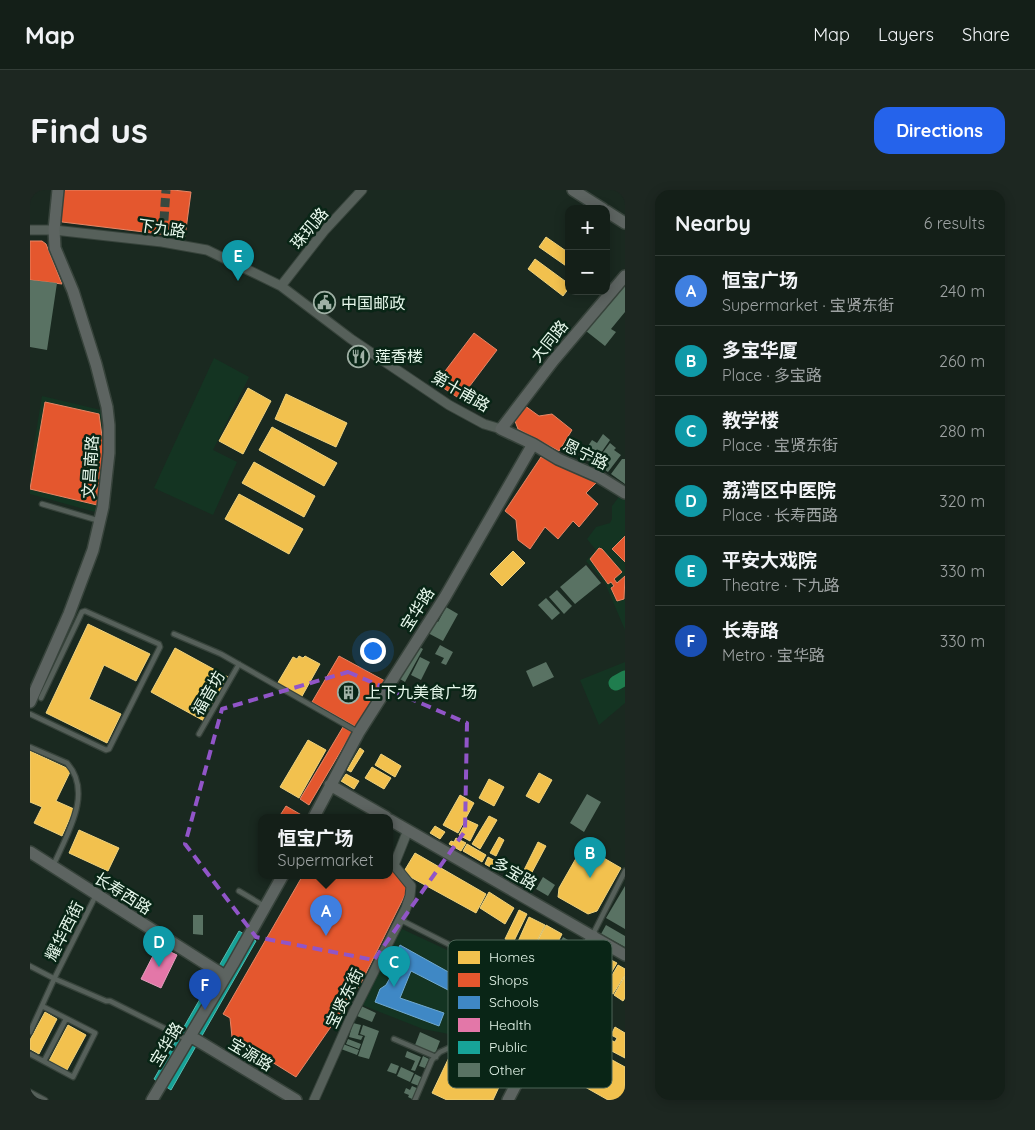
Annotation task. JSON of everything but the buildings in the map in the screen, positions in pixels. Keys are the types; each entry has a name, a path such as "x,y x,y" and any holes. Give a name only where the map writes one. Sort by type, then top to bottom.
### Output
{"street":[{"name":"文昌南路","path":"30,702 93,550 101,521 109,453 107,407 89,340 73,291 55,248 54,230 58,190"},
{"name":"珠玑路","path":"281,286 324,232 362,190"},
{"path":"573,190 597,205"},
{"path":"610,213 625,223"},
{"name":"下九路","path":"30,230 163,238 207,250 281,286"},
{"name":"大同路","path":"501,429 553,361 625,276"},
{"name":"第十甫路","path":"281,286 358,344 449,405 484,424 501,429 533,444"},
{"name":"恩宁路","path":"533,444 558,459 599,477 625,493"},
{"name":"宝华路","path":"316,814 359,732 445,597 533,444"},
{"path":"330,786 381,814"},
{"name":"多宝路","path":"393,822 599,940"},
{"name":"宝贤东街","path":"314,1100 354,1011 401,920 410,896 411,886 394,865 408,830"},
{"name":"长寿西路","path":"30,852 225,976"},
{"name":"宝华路","path":"152,1100 266,907 280,879"},
{"path":"590,940 592,936"},
{"name":"多宝路","path":"612,947 625,954"},
{"name":"宝源路","path":"189,1038 296,1100"},
{"path":"508,1100 514,1088"}],"lane":[{"path":"42,504 101,521"},
{"path":"30,714 106,750 108,749 160,647 159,644 72,604"},
{"path":"41,698 82,612 85,611"},
{"path":"174,634 222,654 359,732"},
{"name":"福音坊","path":"199,734 239,664"},
{"path":"30,746 67,763 76,778 77,809 52,867"},
{"path":"592,936 625,871"},
{"path":"239,892 266,907"},
{"name":"耀华西街","path":"30,1032 96,895"},
{"path":"401,920 448,944"},
{"path":"30,966 106,1001 110,1000 189,1038"},
{"path":"30,1054 73,1077 95,1033 42,1006"},
{"path":"30,1016 36,1019"},
{"path":"44,1061 66,1018"},
{"path":"394,1039 436,1057"},
{"path":"415,1100 432,1060 440,1052 448,1048"},
{"path":"30,1092 45,1100"}],"highlighted area":[{"path":"348,672 467,723 465,831 374,960 256,937 185,844 222,709"}],"shaded area":[{"path":"214,358 249,377 213,450 237,462 213,515 154,488"},
{"path":"42,396 105,411 106,467 99,513 30,494 30,469"},
{"path":"621,494 625,497 625,630 605,583 586,561 596,550 587,539 596,527 610,523 612,519 612,506"},
{"path":"625,662 625,703 599,725 580,680"},
{"path":"402,929 448,950 448,1034 423,1029 362,1005 380,966"}],"waterway":[{"path":"616,683 625,678"}],"tunnel":[{"path":"163,234 166,190"}],"place":[{"name":"平安大戏院","path":"238,281"},
{"name":"中国邮政","path":"325,303"},
{"name":"莲香楼","path":"359,356"},
{"name":"上下九美食广场","path":"349,692"},
{"name":"多宝华厦","path":"590,878"},
{"name":"恒宝广场","path":"326,936"},
{"name":"荔湾区中医院","path":"159,967"},
{"name":"教学楼","path":"394,987"},
{"name":"长寿路","path":"205,1010"}]}
